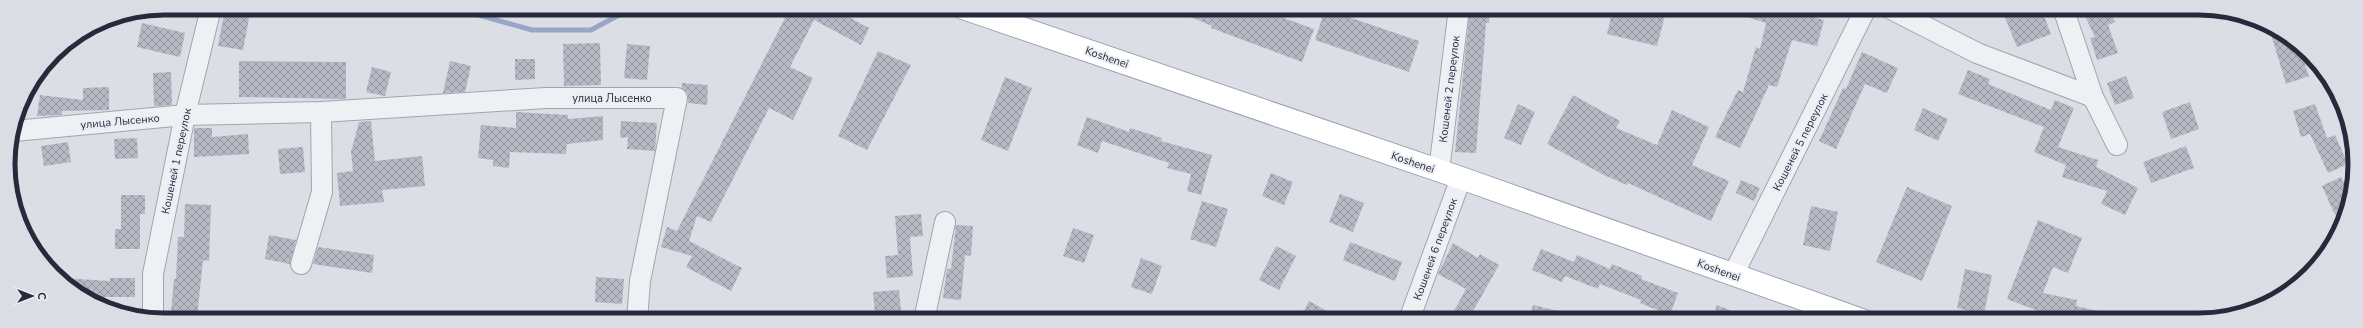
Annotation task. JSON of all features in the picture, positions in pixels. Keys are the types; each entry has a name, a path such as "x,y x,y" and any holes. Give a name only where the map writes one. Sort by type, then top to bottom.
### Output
{"main road":[{"name":"Koshenei","path":"983,15 1461,178 1842,313"}],"street":[{"name":"Кошеней 1 переулок","path":"149,312 153,274 185,115 209,15"},
{"name":"Кошеней 2 переулок","path":"1439,171 1458,15"},
{"name":"Кошеней 5 переулок","path":"1733,275 1863,15"},
{"path":"1903,15 1977,53 2093,97"},
{"path":"2064,15 2093,97 2117,145"},
{"name":"улица Лысенко","path":"19,131 185,115 321,112 546,98 677,98 640,281 638,313"},
{"path":"301,264 322,192 321,112"},
{"name":"Кошеней 6 переулок","path":"1412,313 1461,178"},
{"path":"925,313 944,222"}],"building":[{"path":"224,15 250,15 243,50 218,46"},
{"path":"786,15 845,15 869,28 861,45 814,20 790,67 813,78 793,120 769,108 711,222 697,216 689,241 742,268 731,291 686,267 692,256 661,247 667,227 677,231"},
{"path":"1186,15 1275,15 1314,29 1302,62 1211,28 1212,26"},
{"path":"1323,15 1343,15 1419,41 1409,72 1315,40"},
{"path":"1469,15 1490,15 1489,23 1486,23 1476,153 1455,152"},
{"path":"1611,15 1665,15 1657,46 1607,34"},
{"path":"1741,15 1806,15 1824,20 1817,46 1792,40 1777,87 1769,85 1740,148 1715,137 1738,90 1743,92 1756,47 1760,49 1766,23"},
{"path":"2004,15 2044,15 2051,34 2017,47"},
{"path":"2084,15 2112,15 2115,22 2108,25 2118,53 2097,60 2090,38 2095,37"},
{"path":"142,23 185,33 180,57 137,47"},
{"path":"2271,33 2290,46 2302,57 2309,76 2286,84"},
{"path":"600,43 601,85 564,86 563,44"},
{"path":"627,44 650,46 647,80 624,78"},
{"path":"878,51 911,65 867,150 838,136"},
{"path":"1862,52 1898,68 1887,93 1865,84 1836,149 1819,141 1843,88 1846,89"},
{"path":"515,59 535,59 535,79 515,80"},
{"path":"239,61 346,62 346,99 239,97"},
{"path":"450,61 471,66 465,92 443,93"},
{"path":"372,67 391,72 385,96 366,92"},
{"path":"1968,70 1990,79 1988,84 2051,110 2055,100 2074,108 2058,147 2098,160 2096,167 2138,188 2125,215 2101,204 2107,191 2062,177 2066,165 2034,152 2044,127 1958,94"},
{"path":"171,72 172,105 154,106 153,73"},
{"path":"2126,76 2134,98 2115,105 2107,83"},
{"path":"1005,77 1032,88 1008,151 981,140"},
{"path":"682,83 708,85 707,105 688,103 688,94 682,88"},
{"path":"109,87 109,110 62,111 62,115 37,116 40,95 83,100 83,88"},
{"path":"1573,95 1620,121 1616,128 1657,145 1672,110 1709,127 1692,165 1729,181 1711,221 1628,183 1627,185 1604,175 1547,144"},
{"path":"2190,102 2199,129 2171,139 2162,112"},
{"path":"1518,104 1535,112 1521,145 1504,138"},
{"path":"2315,104 2327,138 2335,135 2348,164 2328,173 2310,134 2301,137 2293,111"},
{"path":"1923,108 1948,119 1938,141 1914,130"},
{"path":"516,112 568,115 568,119 603,116 603,140 567,144 566,154 510,152 509,168 493,166 493,160 478,158 481,125 516,128"},
{"path":"1087,117 1129,132 1130,128 1162,138 1161,141 1212,155 1201,195 1187,191 1191,174 1167,168 1169,163 1102,141 1098,153 1077,145"},
{"path":"371,121 375,161 422,156 425,186 382,190 384,202 340,206 337,173 353,171 351,152 359,122"},
{"path":"621,121 657,123 655,151 627,149 628,137 620,138"},
{"path":"194,128 212,128 212,137 248,134 249,154 194,157"},
{"path":"137,138 138,158 115,159 114,139"},
{"path":"68,142 71,162 44,166 41,146"},
{"path":"2186,146 2194,168 2151,183 2143,162"},
{"path":"303,147 305,172 280,174 278,149"},
{"path":"1271,173 1293,182 1284,205 1262,196"},
{"path":"2341,177 2346,188 2340,213 2335,215 2322,186"},
{"path":"1741,180 1760,188 1754,201 1736,193"},
{"path":"1907,187 1952,206 1922,281 1876,262"},
{"path":"1340,194 1364,203 1353,232 1329,222"},
{"path":"121,195 145,195 145,214 140,214 140,249 115,249 115,229 121,229"},
{"path":"1202,201 1228,209 1216,247 1190,239"},
{"path":"185,204 211,205 209,261 203,260 197,313 171,313 174,279 176,279 178,237 184,237"},
{"path":"1811,206 1838,212 1830,251 1803,245"},
{"path":"921,214 923,236 910,237 913,276 887,278 885,256 898,255 895,216"},
{"path":"2038,220 2082,238 2068,273 2053,267 2043,293 2077,300 2076,306 2107,313 2043,313 2007,299"},
{"path":"956,225 973,226 971,256 965,255 961,300 943,298 947,269 951,269"},
{"path":"1073,228 1094,235 1084,263 1063,256"},
{"path":"269,235 296,240 290,264 265,259"},
{"path":"1350,242 1402,262 1395,281 1343,260"},
{"path":"1453,243 1478,258 1480,254 1499,265 1472,313 1453,313 1466,289 1438,274"},
{"path":"1276,246 1296,256 1279,290 1259,280"},
{"path":"318,247 374,255 372,273 313,264"},
{"path":"1541,249 1574,262 1577,255 1610,269 1612,264 1642,276 1641,279 1678,293 1671,313 1665,313 1640,303 1641,300 1600,284 1598,289 1565,276 1562,282 1532,270"},
{"path":"1141,258 1162,266 1152,294 1131,287"},
{"path":"1965,269 1992,275 1984,313 1957,308"},
{"path":"596,277 624,279 622,304 595,302"},
{"path":"69,278 110,281 110,278 135,278 135,297 96,297"},
{"path":"899,290 901,312 875,313 873,292"},
{"path":"1309,301 1330,313 1303,313"},
{"path":"1533,305 1566,313 1531,313"},
{"path":"1717,305 1737,313 1714,313"}],"waterway":[{"path":"479,15 532,30 591,30 619,15"}]}
